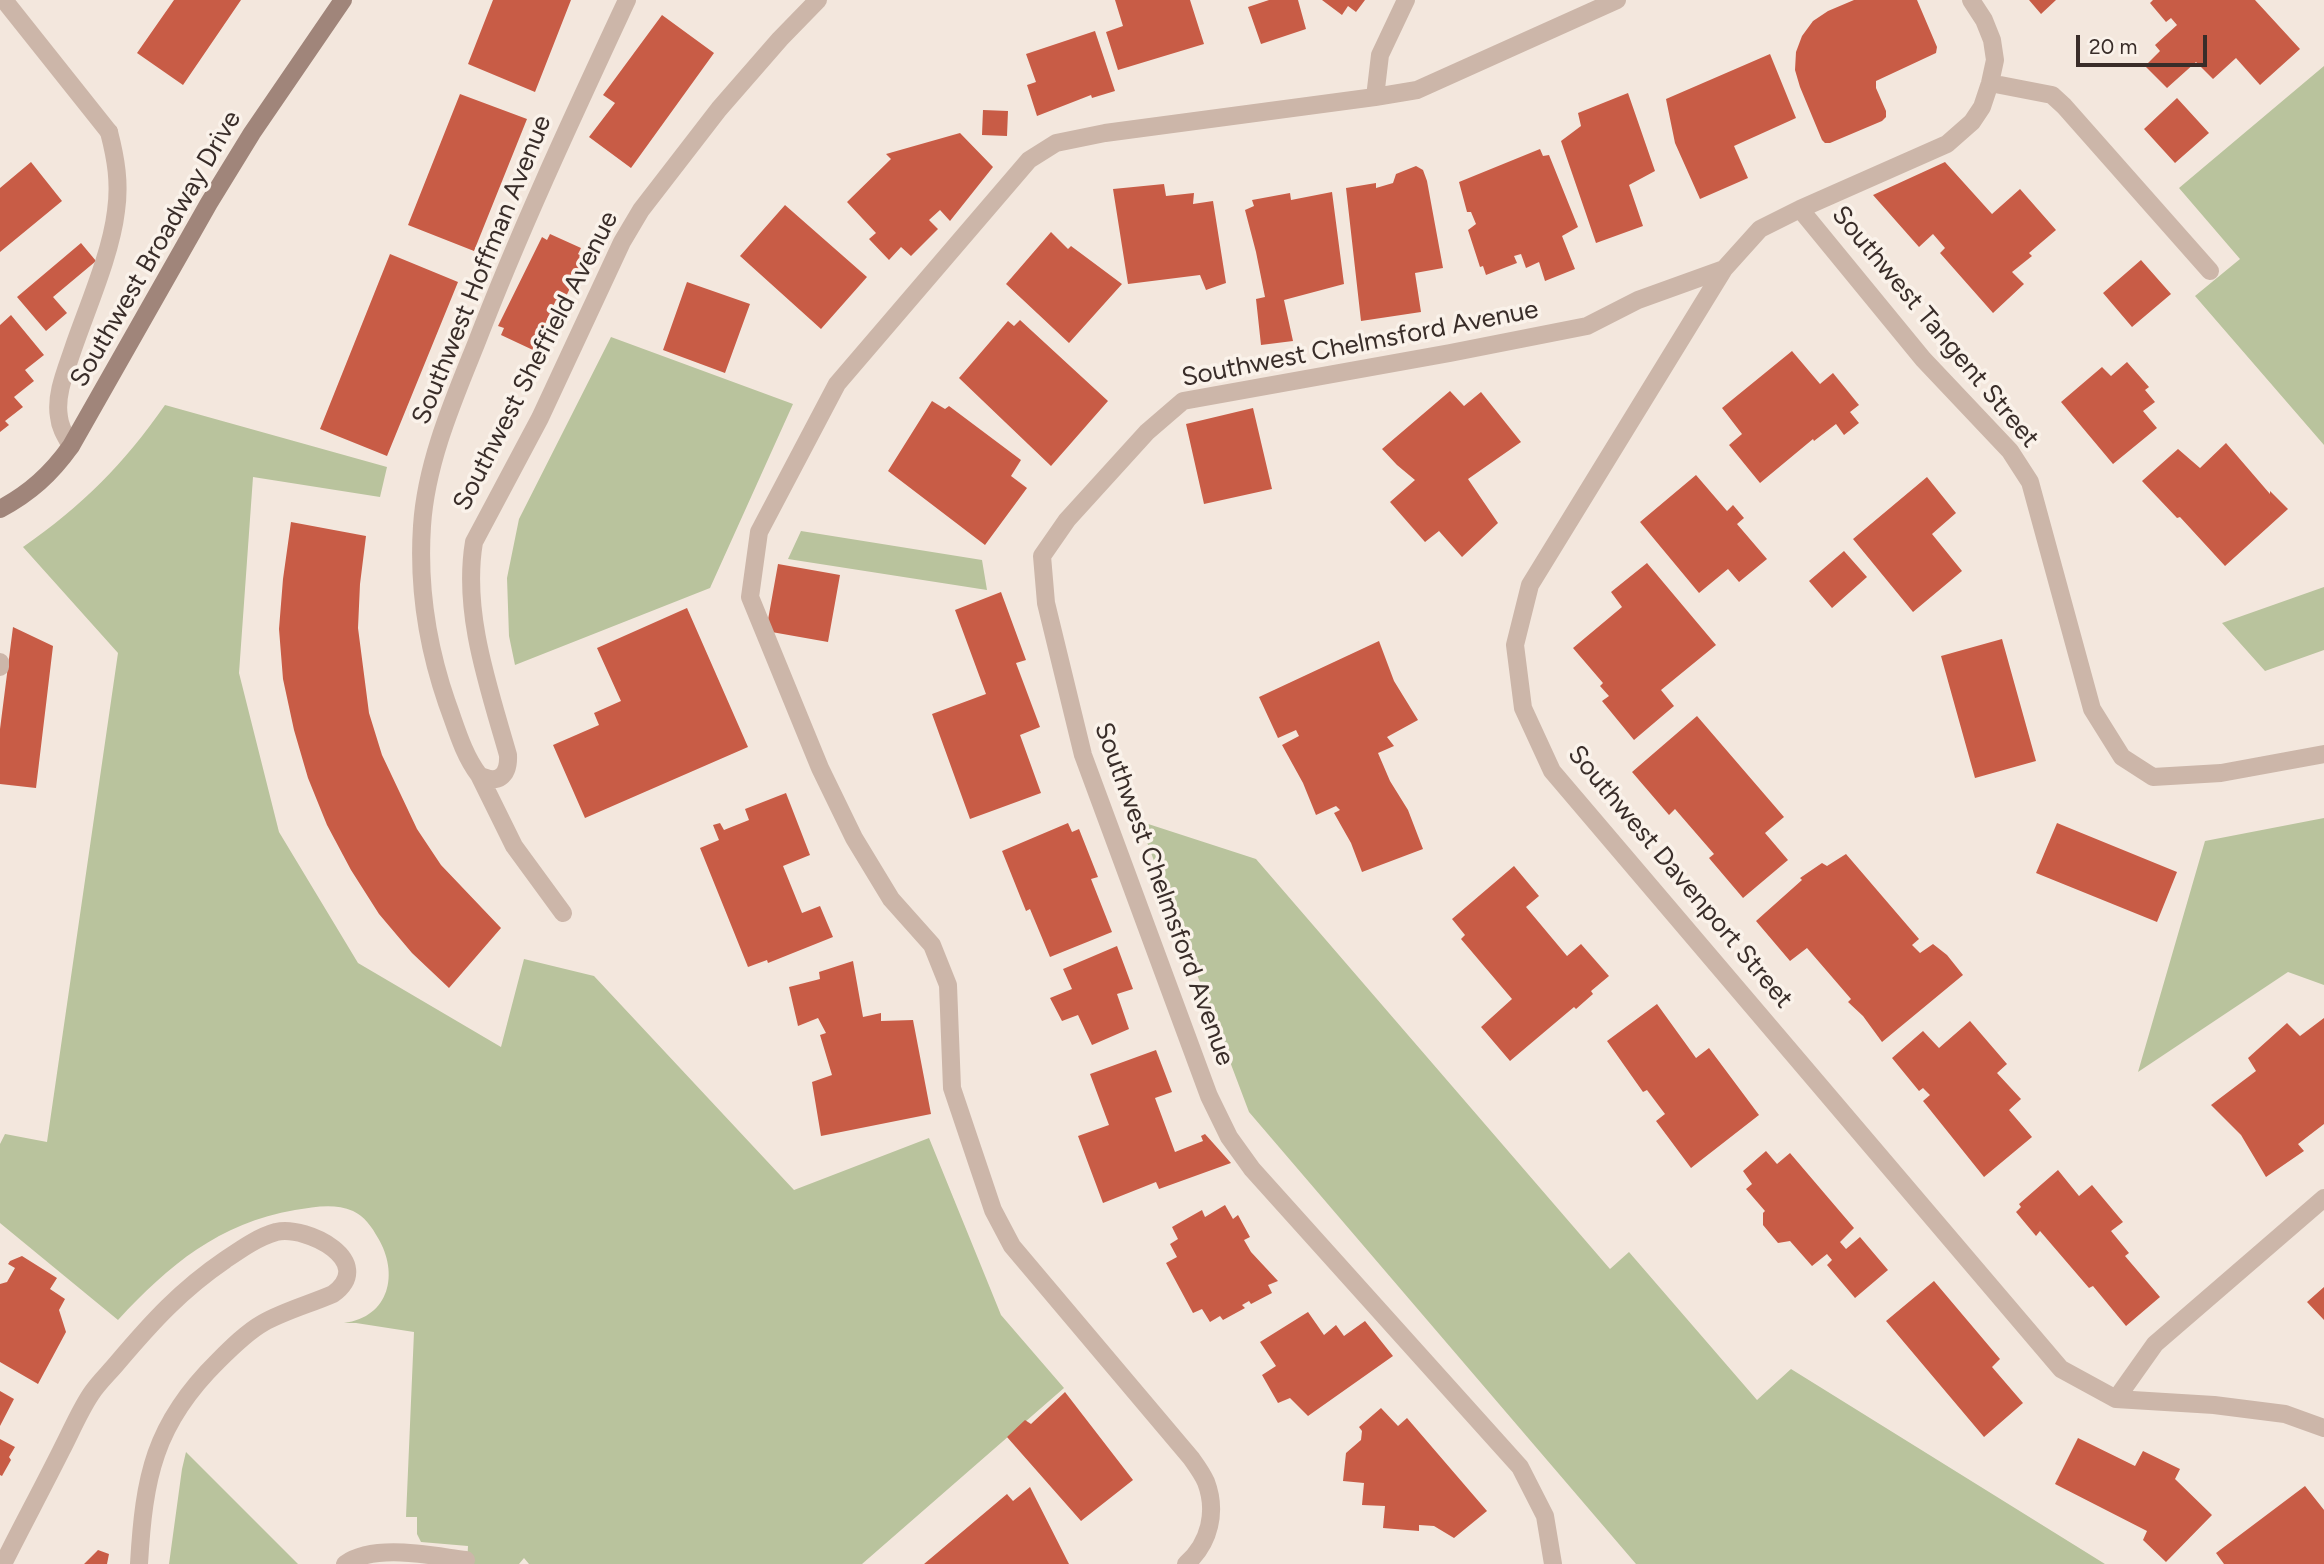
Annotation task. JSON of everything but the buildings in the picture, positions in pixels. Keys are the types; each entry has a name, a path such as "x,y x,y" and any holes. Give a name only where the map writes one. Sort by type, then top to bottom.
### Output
{"street":[{"path":"4,0 109,132 117,161 119,185 116,214 68,365 58,408 62,428 71,446"},
{"name":"Southwest Broadway Drive","path":"0,509 41,482 71,446 209,203 252,133 343,0"},
{"name":"Southwest Hoffman Avenue","path":"563,913 514,846 472,766 435,668 425,623 422,524 435,458 452,405 489,310 530,208 627,0"},
{"name":"Southwest Sheffield Avenue","path":"479,775 488,780 505,774 508,755 479,646 471,560 474,542 540,418 622,242 641,210 719,110 780,39 818,0"},
{"path":"1375,97 1380,55 1406,0"},
{"path":"1186,1564 1202,1546 1212,1519 1211,1500 1205,1480 1191,1458 1019,1255 993,1210 952,1088 948,985 932,944 891,899 853,838 820,768 750,597 759,532 837,384 1029,160 1056,143 1417,90 1617,0"},
{"name":"Southwest Davenport Street","path":"1971,0 1984,20 1992,40 1995,60 1982,107 1972,122 1947,144 1760,229 1724,269 1530,585 1515,646 1523,708 1552,771 2061,1369 2116,1399 2214,1405 2285,1414 2324,1428"},
{"path":"1990,83 2053,95 2210,271"},
{"name":"Southwest Tangent Street","path":"1800,209 1923,359 2010,451 2030,482 2092,709 2122,757 2152,776 2221,773 2324,754"},
{"name":"Southwest Chelmsford Avenue","path":"1553,1564 1545,1516 1520,1467 1252,1169 1229,1138 1209,1096 1083,754 1046,603 1042,556 1067,520 1147,432 1183,401 1587,326 1638,300 1724,269"},
{"path":"2116,1399 2155,1343 2324,1198"},
{"path":"2,1564 91,1394 159,1314 195,1281 240,1250 270,1234 283,1231 296,1233 318,1239 337,1249 346,1268 340,1289 263,1323 228,1351 196,1382 171,1418 153,1458 141,1524 139,1564"},
{"path":"345,1564 352,1559 390,1552 467,1560"}],"green space":[{"path":"2324,66 2324,445 2195,296 2240,259 2179,188"},
{"path":"611,337 793,404 710,588 515,665 509,636 507,578 519,519"},
{"path":"165,405 387,467 380,497 253,477 239,673 279,832 358,963 501,1047 524,959 594,976 794,1190 929,1138 1001,1315 1064,1388 862,1564 529,1564 524,1558 519,1564 467,1564 468,1546 421,1542 417,1534 417,1517 406,1517 414,1332 344,1323 360,1319 372,1312 381,1303 389,1279 384,1251 373,1230 361,1216 339,1207 317,1207 268,1216 242,1225 197,1249 176,1264 118,1320 0,1223 0,1144 5,1134 47,1142 118,653 23,547 101,483"},
{"path":"801,531 982,560 987,590 788,559"},
{"path":"2324,587 2324,650 2265,671 2222,623"},
{"path":"2324,818 2324,985 2288,972 2138,1072 2205,841"},
{"path":"1139,821 1256,859 1610,1269 1629,1252 1757,1400 1791,1369 2105,1564 1636,1564 1249,1112"},
{"path":"186,1452 298,1564 169,1564"}]}
